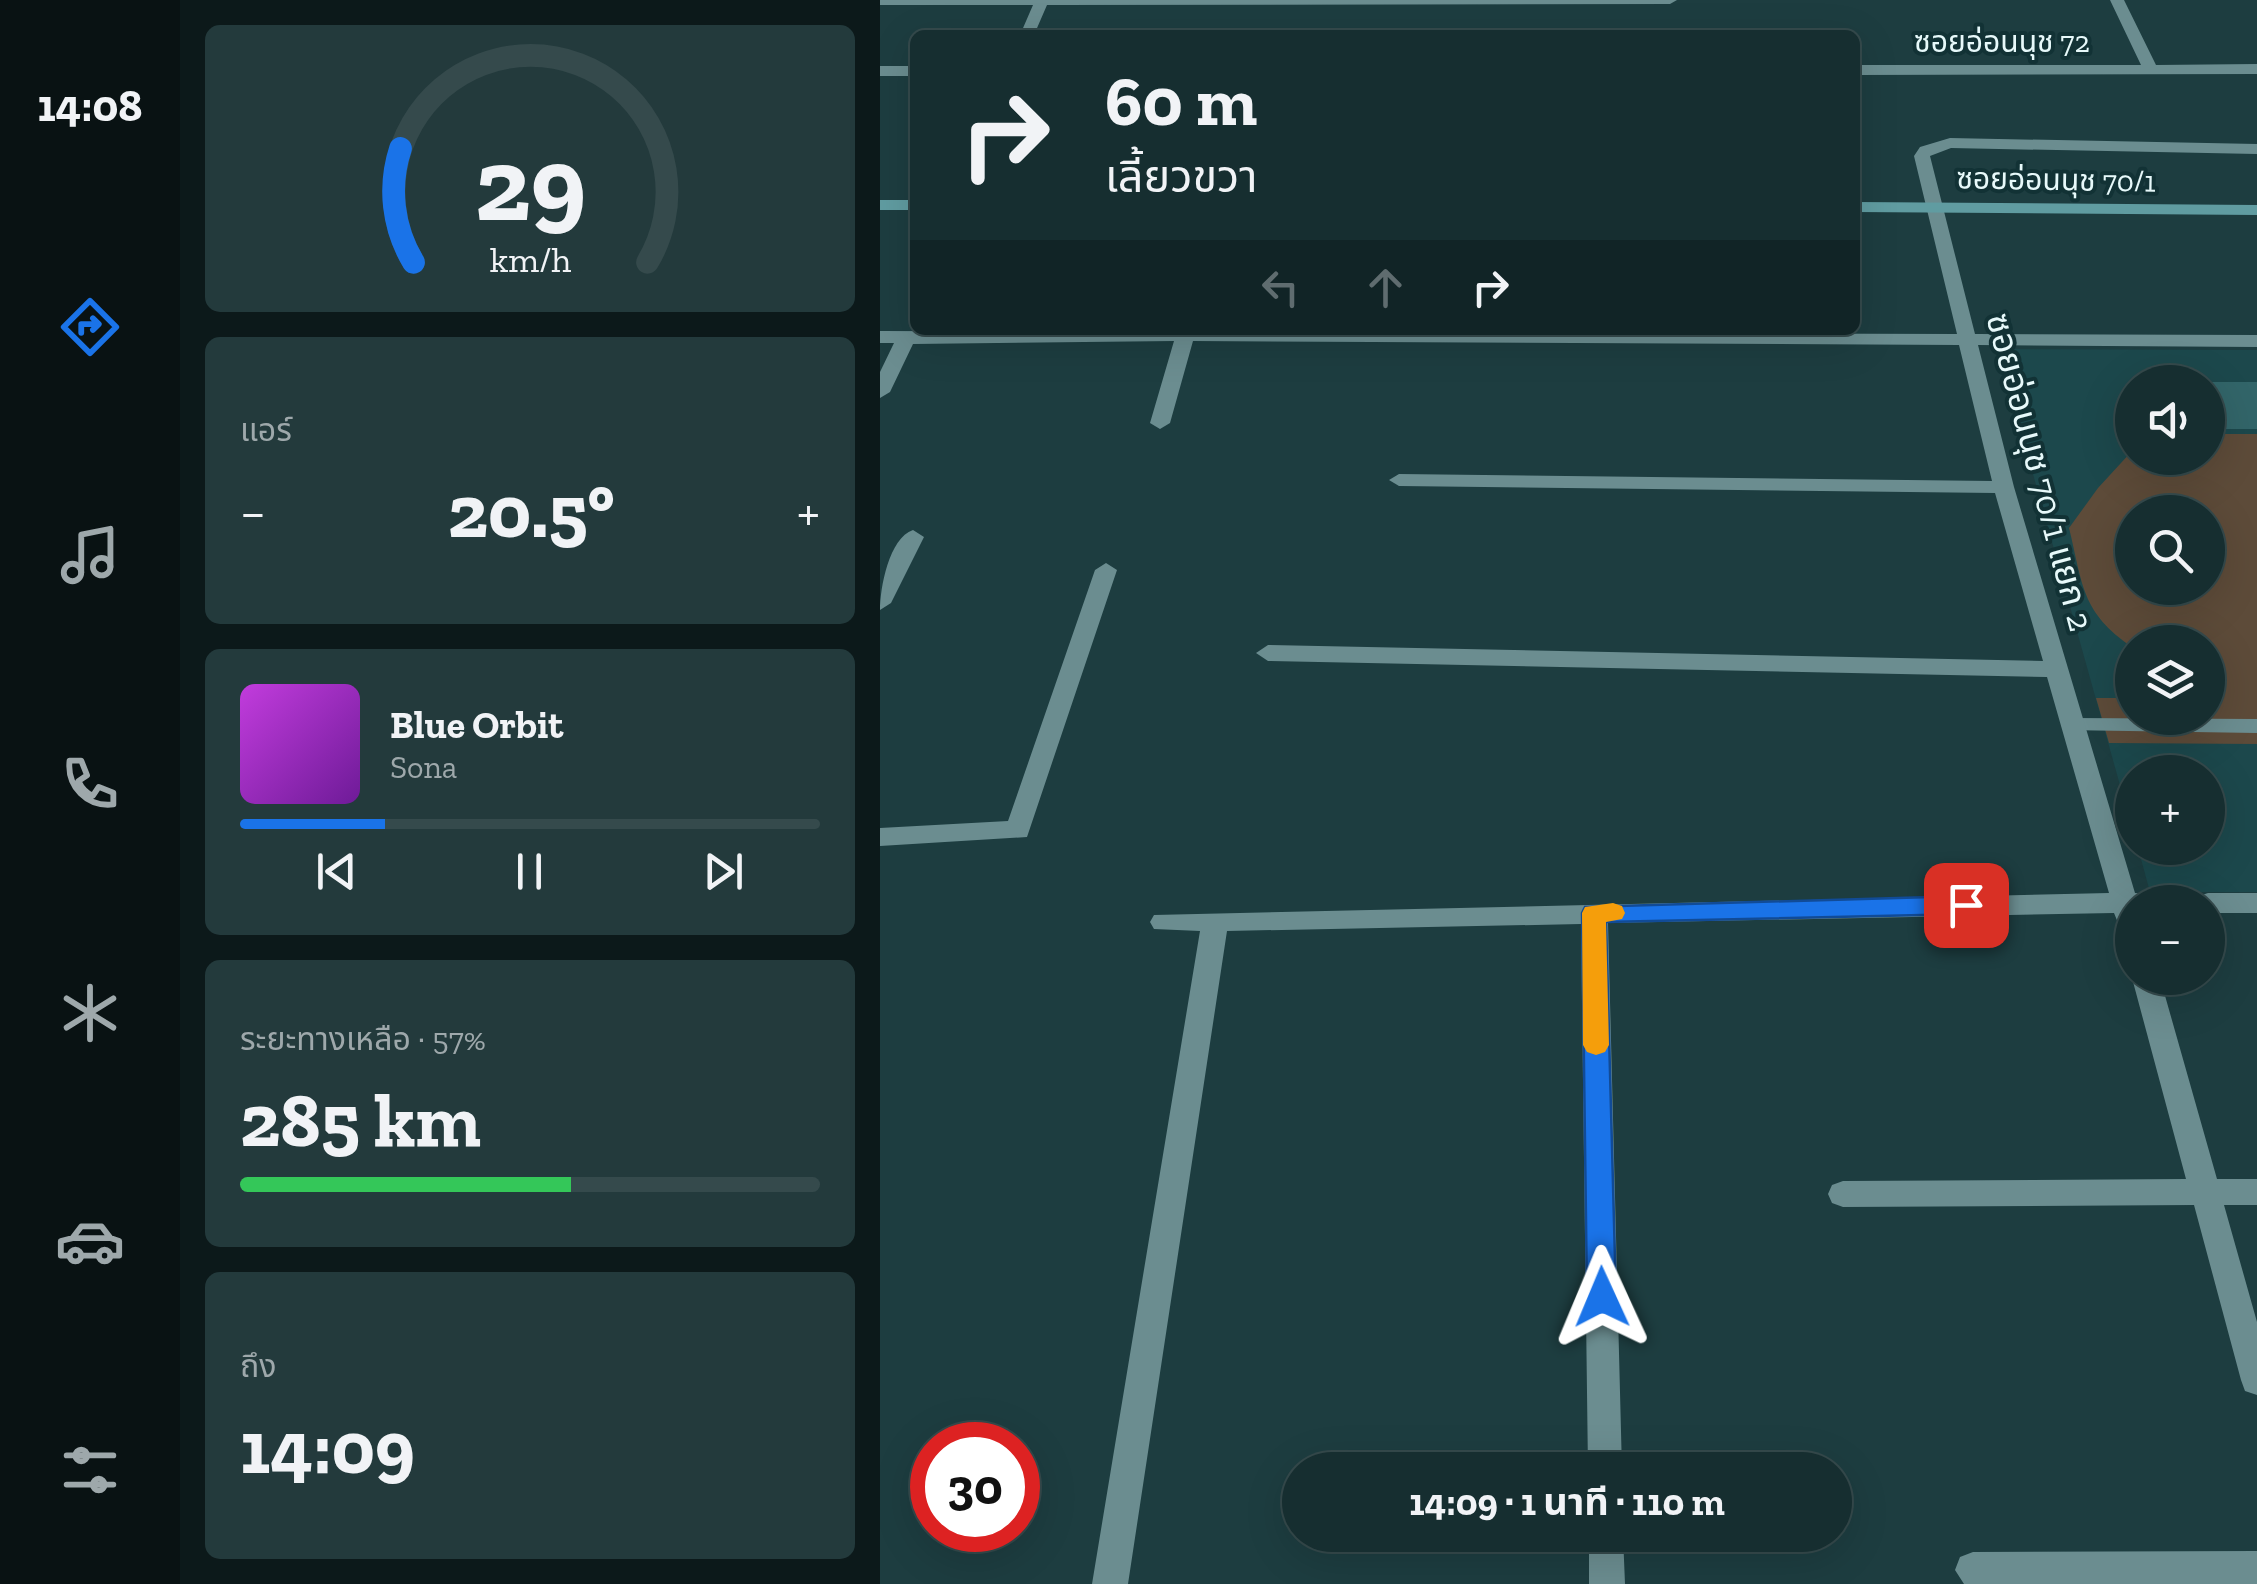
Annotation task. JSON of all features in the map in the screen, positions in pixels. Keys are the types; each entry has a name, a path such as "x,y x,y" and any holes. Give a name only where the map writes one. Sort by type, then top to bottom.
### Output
{"street":[{"path":"880,0 1670,0"},
{"path":"2117,0 2150,68"},
{"path":"1030,30 1042,1"},
{"name":"ซอยอ่อนนุช 72","path":"1860,70 2257,69"},
{"path":"880,72 910,72"},
{"name":"ซอยอ่อนนุช 70/1 แยก 2","path":"2120,885 2004,487 1922,156 1936,146 2257,149"},
{"path":"880,206 910,206"},
{"name":"ซอยอ่อนนุช 70/1","path":"1860,206 2257,210"},
{"path":"1160,423 1186,335"},
{"path":"880,337 2257,341"},
{"path":"880,392 906,338"},
{"path":"1399,480 2004,487"},
{"path":"880,603 914,537"},
{"path":"880,837 1018,830 1106,570"},
{"path":"1268,653 2054,669"},
{"path":"2225,903 2257,903"},
{"path":"1594,913 1605,1452"},
{"path":"1163,922 1594,913 2115,915"},
{"path":"1110,1584 1216,921"},
{"path":"2151,995 2257,1380"},
{"path":"1843,1194 2257,1192"},
{"path":"1606,1552 1606,1584"},
{"path":"1973,1570 2257,1570"}],"lane":[{"path":"2071,724 2257,726"}],"shaded area":[{"path":"1998,349 2257,350 2257,892 2225,892 2225,885 2148,885 2143,865 2225,865 2225,755 2115,755 2115,767"},
{"path":"2225,434 2257,434 2257,744 2109,743 2096,698 2115,698 2115,735 2225,735 2225,625 2115,625 2115,634 2103,622 2087,596 2069,528 2115,470 2115,475 2225,475"}],"building":[{"path":"2225,382 2257,382 2257,429 2225,429"}],"slow traffic":[{"path":"1596,1045 1594,913 1613,913"}],"route":[{"path":"1602,1297 1594,913 1966,905"}]}
